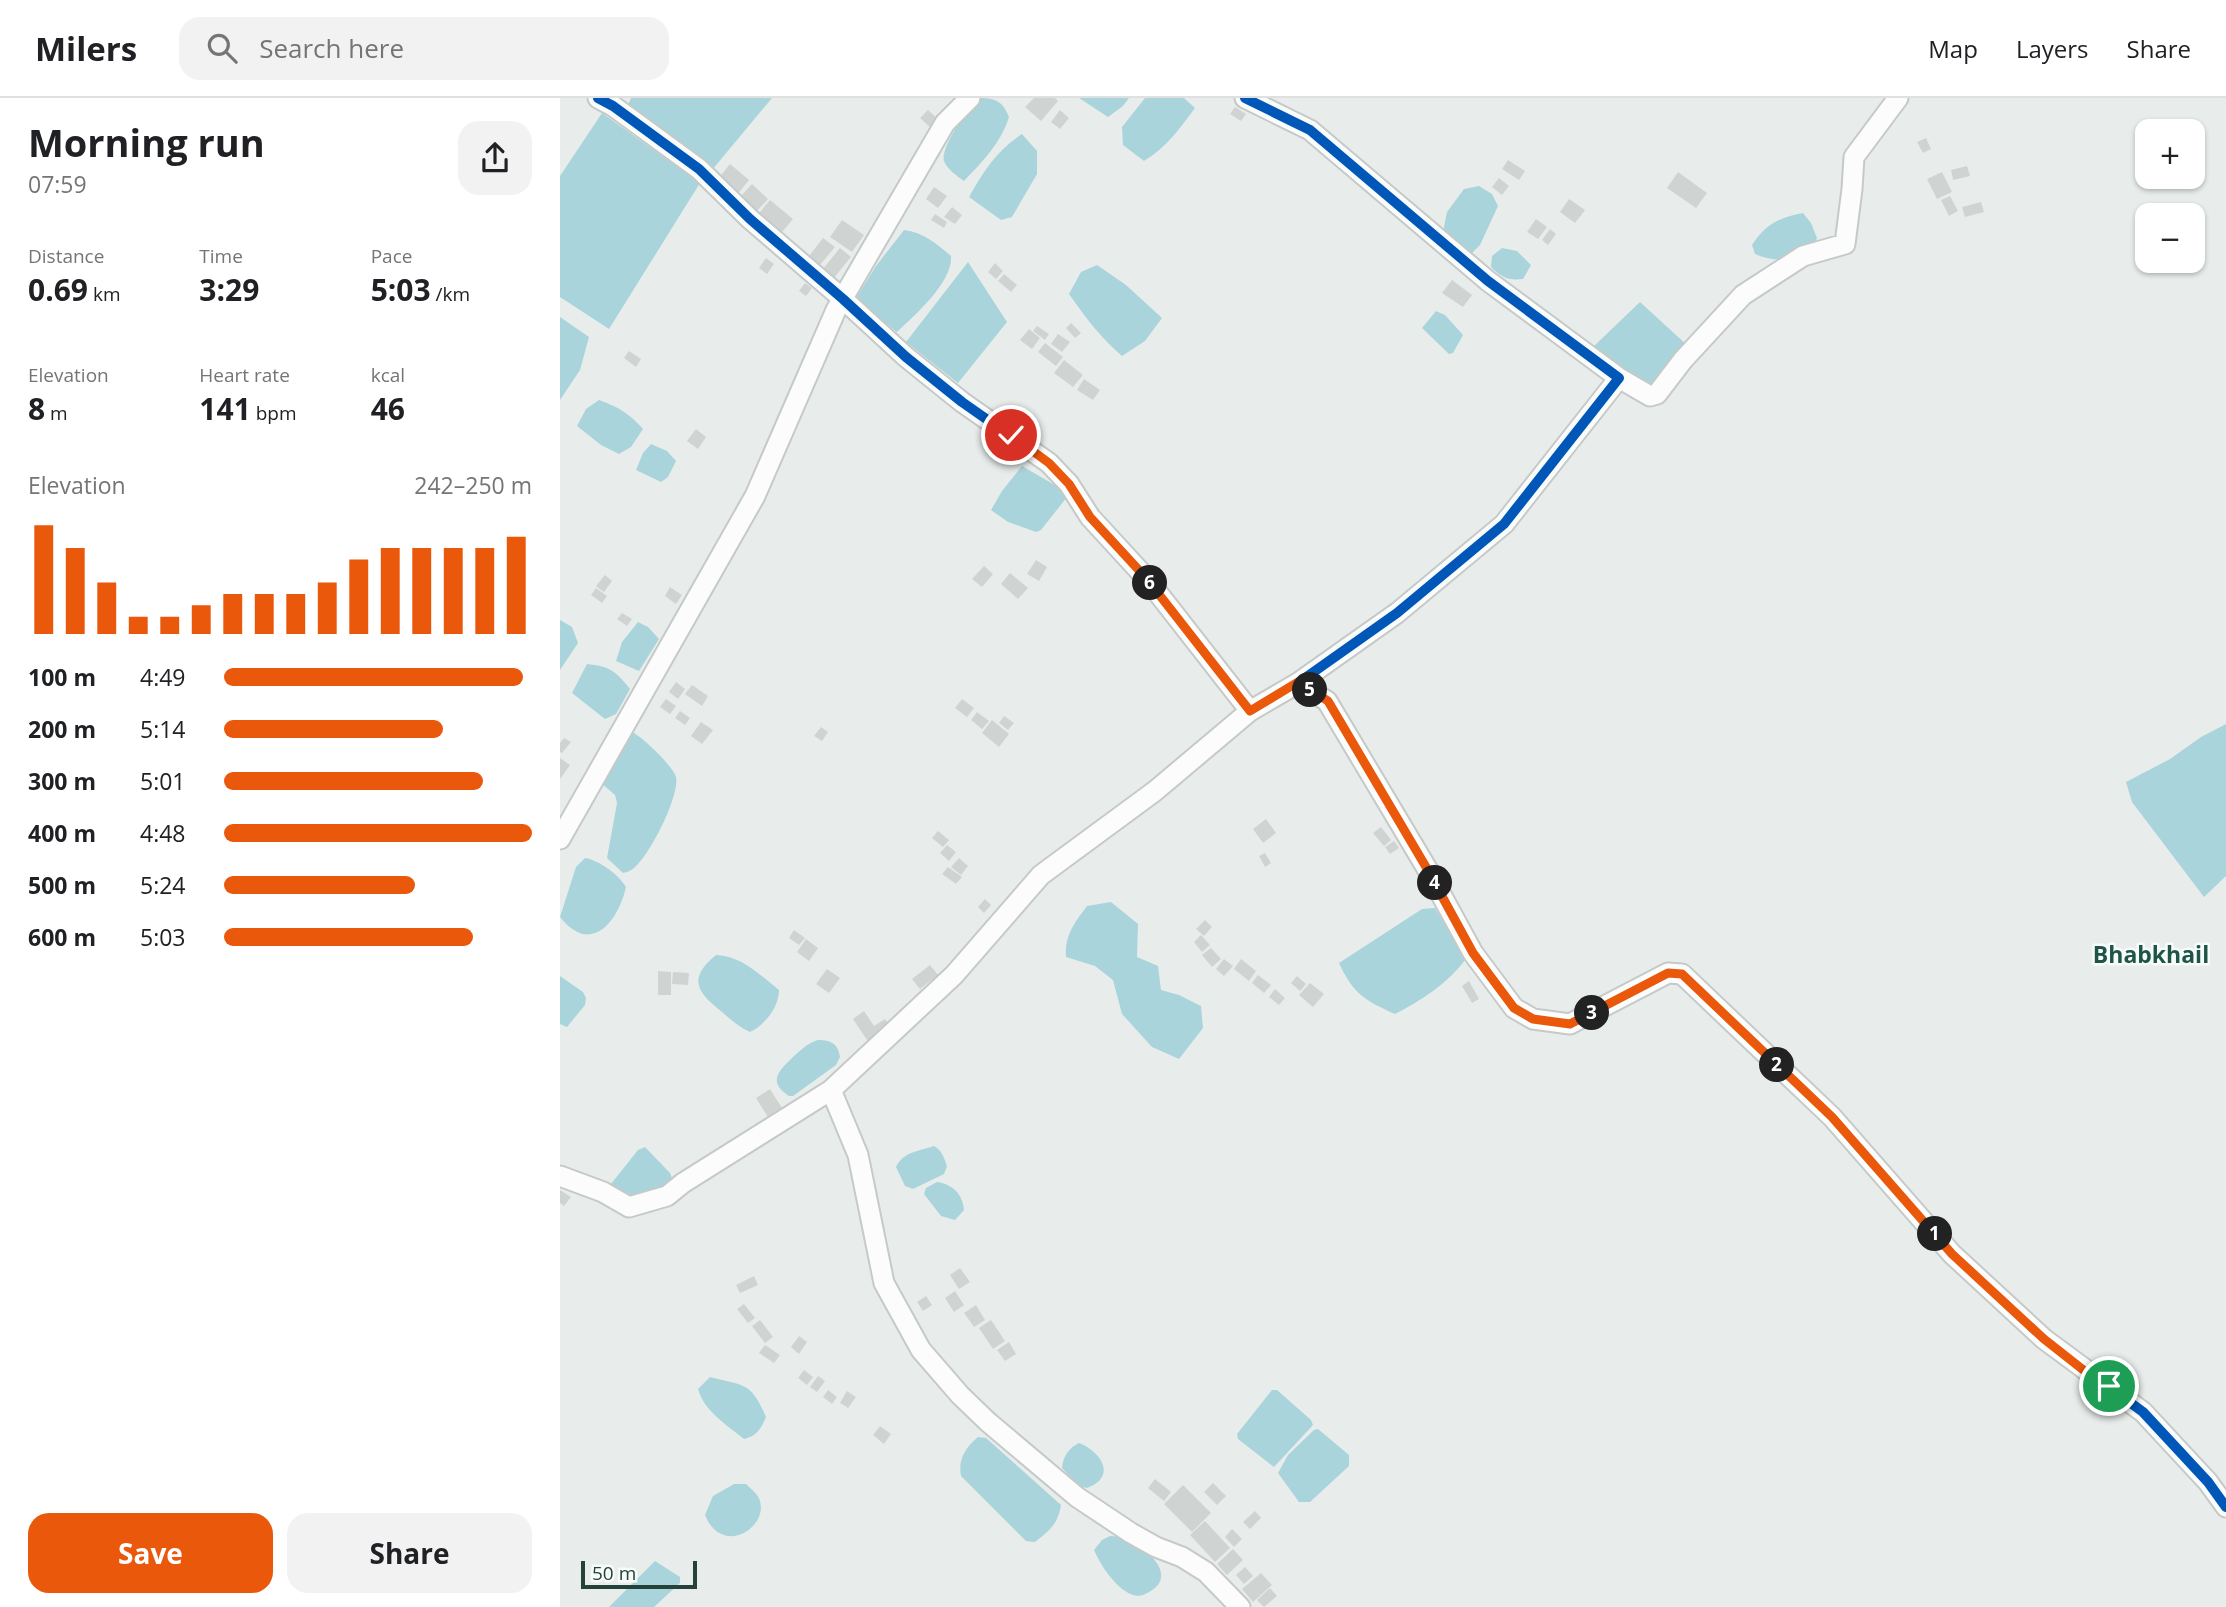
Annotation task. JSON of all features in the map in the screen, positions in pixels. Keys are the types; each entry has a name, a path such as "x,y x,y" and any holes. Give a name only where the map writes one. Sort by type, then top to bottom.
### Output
{"street":[{"path":"598,98 699,169 750,219 905,357 962,402 1049,463 1069,484 1090,517 1147,579 1250,711"},
{"path":"560,839 755,496 836,310 945,123 970,98"},
{"path":"1245,98 1310,130 1488,281 1619,378 1650,396 1657,394 1683,360 1742,295 1803,256 1845,244 1854,157 1898,98"},
{"path":"560,1176 603,1192 629,1207 667,1196 683,1183 831,1090 954,975 1041,875 1155,791 1250,711 1298,682 1397,613 1504,524 1619,378"},
{"path":"1298,682 1328,701 1426,867 1473,953 1514,1008 1533,1019 1570,1024 1668,973 1682,974 1832,1117 1952,1254 2044,1339 2143,1412 2208,1482 2226,1507"},
{"path":"831,1090 858,1155 884,1283 922,1350 960,1395 988,1422 1077,1497 1130,1533 1206,1572 1240,1607"}],"water":[{"path":"631,98 772,98 712,170 626,110"},
{"path":"977,98 997,101 1009,117 996,143 964,181 947,167 944,155 956,128"},
{"path":"1079,98 1129,98 1108,117"},
{"path":"1145,98 1184,98 1195,108 1166,144 1144,161 1123,145 1122,127"},
{"path":"602,113 700,183 609,329 560,297 560,176"},
{"path":"1022,134 1037,151 1037,174 1012,217 1001,220 969,197 991,162"},
{"path":"1479,186 1492,194 1498,206 1480,245 1472,253 1442,237 1447,212 1464,189"},
{"path":"1803,213 1817,238 1813,248 1784,259 1771,259 1755,254 1752,245 1762,232 1786,217"},
{"path":"904,230 924,236 951,256 950,266 940,287 897,332 867,310 856,298 876,266"},
{"path":"1502,248 1517,251 1531,265 1523,279 1505,278 1491,267 1492,256"},
{"path":"968,262 1007,322 958,383 906,342"},
{"path":"1097,265 1126,285 1162,318 1145,341 1122,356 1094,327 1069,294 1081,272"},
{"path":"1640,302 1688,346 1652,393 1592,348"},
{"path":"1436,311 1445,315 1463,335 1453,353 1449,354 1422,328"},
{"path":"560,317 589,337 580,370 560,400"},
{"path":"599,400 623,411 643,429 631,447 619,454 601,445 577,426 586,409"},
{"path":"651,444 667,451 676,461 668,477 661,482 636,470 643,453"},
{"path":"1022,466 1060,488 1067,497 1041,530 1036,532 1008,522 991,510"},
{"path":"560,620 572,627 578,643 560,670"},
{"path":"638,622 648,627 659,639 639,671 616,661 622,642"},
{"path":"587,664 612,670 630,689 616,714 605,719 572,693"},
{"path":"2226,724 2226,876 2204,897 2132,802 2126,782 2170,759 2201,737"},
{"path":"630,731 648,744 669,766 676,777 676,786 662,826 647,852 633,869 623,873 607,858 617,803 615,795 601,783"},
{"path":"585,858 608,869 626,887 617,912 610,922 602,930 592,934 582,934 560,917 576,867"},
{"path":"1111,902 1138,924 1137,957 1158,966 1161,990 1201,1006 1203,1028 1179,1059 1152,1047 1122,1014 1113,980 1095,966 1066,957 1069,936 1087,906"},
{"path":"1435,908 1466,959 1459,968 1434,991 1395,1014 1361,995 1339,963 1422,909"},
{"path":"716,955 742,963 779,990 777,1003 770,1015 750,1032 713,1005 701,992 701,971"},
{"path":"560,976 583,992 586,998 585,1005 567,1027 560,1024"},
{"path":"818,1040 835,1045 840,1057 836,1065 793,1096 789,1096 778,1085 780,1071 794,1056"},
{"path":"934,1146 941,1152 947,1166 944,1174 913,1189 905,1186 896,1167 899,1162 912,1153"},
{"path":"645,1147 670,1173 670,1184 638,1203 607,1189 638,1150"},
{"path":"937,1182 952,1188 961,1199 964,1210 955,1220 941,1216 924,1194 926,1188"},
{"path":"710,1377 739,1384 756,1397 766,1417 755,1434 744,1439 705,1404 698,1389"},
{"path":"1272,1390 1277,1390 1311,1420 1313,1425 1274,1467 1238,1439 1237,1434"},
{"path":"1318,1429 1349,1455 1349,1466 1310,1502 1299,1502 1278,1473 1288,1455"},
{"path":"978,1437 986,1438 1061,1505 1052,1526 1035,1542 1026,1541 961,1476 964,1454"},
{"path":"1079,1443 1094,1452 1103,1465 1102,1478 1087,1488 1079,1486 1062,1468 1067,1453"},
{"path":"734,1484 746,1484 758,1496 761,1511 751,1528 732,1536 713,1528 705,1515 713,1496"},
{"path":"1110,1536 1129,1541 1152,1557 1161,1575 1156,1587 1145,1594 1135,1596 1115,1582 1094,1550 1102,1540"},
{"path":"655,1561 680,1577 680,1583 654,1607 609,1607"}],"building":[{"path":"1034,98 1055,98 1058,101 1041,121 1025,107"},
{"path":"1235,107 1246,114 1241,121 1230,114"},
{"path":"928,110 940,121 932,129 920,118"},
{"path":"1060,110 1069,118 1060,129 1051,122"},
{"path":"1926,138 1931,149 1923,153 1917,142"},
{"path":"1508,160 1525,171 1519,180 1502,169"},
{"path":"730,164 749,180 737,195 718,179"},
{"path":"1967,166 1970,176 1953,180 1951,170"},
{"path":"1678,172 1707,193 1696,208 1667,188"},
{"path":"1942,172 1952,192 1937,199 1927,179"},
{"path":"1499,178 1509,186 1502,195 1492,187"},
{"path":"752,184 768,199 757,211 741,196"},
{"path":"934,187 947,196 938,208 926,199"},
{"path":"1950,196 1958,211 1949,216 1941,200"},
{"path":"1569,199 1585,210 1575,223 1560,212"},
{"path":"770,200 793,219 778,237 755,218"},
{"path":"1981,202 1984,212 1965,217 1962,207"},
{"path":"952,207 962,215 955,224 944,217"},
{"path":"935,214 947,222 944,228 931,220"},
{"path":"1536,219 1547,227 1538,239 1527,232"},
{"path":"842,220 864,235 852,252 830,237"},
{"path":"1550,229 1556,234 1548,245 1542,240"},
{"path":"823,238 835,247 820,265 809,256"},
{"path":"840,248 851,257 833,279 822,270"},
{"path":"766,258 774,264 767,274 759,268"},
{"path":"995,263 1003,271 996,279 988,272"},
{"path":"1004,274 1017,285 1011,292 998,281"},
{"path":"1452,280 1472,295 1463,307 1442,293"},
{"path":"805,283 812,288 806,296 799,291"},
{"path":"1071,323 1081,333 1075,338 1066,328"},
{"path":"1037,326 1049,334 1045,340 1033,331"},
{"path":"1029,329 1040,338 1032,349 1020,340"},
{"path":"1058,334 1070,342 1062,352 1051,344"},
{"path":"1045,343 1063,357 1056,366 1038,352"},
{"path":"629,351 641,359 636,367 624,358"},
{"path":"1064,360 1083,375 1073,387 1054,373"},
{"path":"1084,379 1100,390 1093,400 1077,390"},
{"path":"696,429 706,437 698,449 687,441"},
{"path":"1036,560 1047,567 1039,581 1027,574"},
{"path":"984,566 993,574 982,587 972,579"},
{"path":"1010,573 1028,588 1018,599 1001,584"},
{"path":"605,575 612,581 604,592 596,586"},
{"path":"670,587 682,595 676,604 665,596"},
{"path":"596,588 607,596 602,603 591,595"},
{"path":"622,613 632,619 627,626 617,619"},
{"path":"676,682 685,689 678,699 669,692"},
{"path":"692,685 708,696 702,706 685,694"},
{"path":"666,699 676,706 670,714 660,707"},
{"path":"962,699 974,708 967,717 955,708"},
{"path":"680,711 690,718 685,725 675,718"},
{"path":"977,712 989,721 982,729 971,720"},
{"path":"1004,716 1014,723 1008,730 999,723"},
{"path":"992,720 1009,734 999,747 982,733"},
{"path":"701,722 713,730 702,744 691,736"},
{"path":"821,727 828,732 822,741 814,736"},
{"path":"564,738 571,742 562,753 560,743"},
{"path":"560,758 570,765 560,779"},
{"path":"1266,819 1276,833 1263,843 1253,829"},
{"path":"1381,827 1391,840 1384,846 1373,833"},
{"path":"938,831 949,840 943,847 932,838"},
{"path":"1394,841 1399,848 1390,854 1385,847"},
{"path":"947,845 956,852 949,861 940,853"},
{"path":"1265,853 1271,863 1265,867 1259,856"},
{"path":"959,858 968,866 961,875 951,867"},
{"path":"948,867 962,877 956,884 942,874"},
{"path":"985,899 991,905 984,913 978,907"},
{"path":"1205,920 1212,927 1204,936 1196,929"},
{"path":"794,930 805,938 799,945 789,938"},
{"path":"1201,935 1210,945 1202,952 1194,942"},
{"path":"806,939 818,948 809,961 797,952"},
{"path":"1211,948 1221,959 1212,967 1202,955"},
{"path":"1224,959 1233,966 1224,976 1216,969"},
{"path":"1241,959 1256,971 1249,981 1234,969"},
{"path":"930,965 938,975 920,989 912,979"},
{"path":"827,969 840,978 829,993 816,984"},
{"path":"658,971 671,972 671,995 658,995"},
{"path":"673,972 689,973 688,985 672,984"},
{"path":"1258,975 1271,985 1264,993 1252,983"},
{"path":"1297,976 1306,984 1300,991 1291,983"},
{"path":"1469,981 1479,999 1472,1003 1462,986"},
{"path":"1310,983 1324,994 1313,1007 1299,995"},
{"path":"1275,989 1285,998 1279,1005 1269,997"},
{"path":"864,1011 874,1026 885,1019 891,1028 869,1043 853,1019"},
{"path":"770,1089 782,1108 768,1117 756,1098"},
{"path":"560,1190 571,1197 564,1206 560,1203"},
{"path":"960,1268 970,1282 959,1289 950,1275"},
{"path":"754,1276 758,1285 740,1293 736,1285"},
{"path":"955,1291 964,1305 954,1312 945,1298"},
{"path":"926,1296 932,1305 923,1311 917,1302"},
{"path":"744,1304 755,1318 748,1323 737,1309"},
{"path":"976,1305 985,1320 974,1327 964,1313"},
{"path":"760,1320 773,1337 765,1343 752,1326"},
{"path":"991,1320 1005,1341 993,1349 979,1328"},
{"path":"799,1336 807,1342 799,1354 791,1347"},
{"path":"1009,1342 1016,1354 1005,1361 997,1350"},
{"path":"765,1345 780,1355 774,1363 759,1353"},
{"path":"804,1370 813,1377 807,1385 798,1378"},
{"path":"818,1376 825,1381 817,1392 810,1387"},
{"path":"828,1390 837,1397 832,1404 823,1397"},
{"path":"847,1391 856,1397 848,1408 840,1403"},
{"path":"880,1426 891,1434 884,1444 873,1435"},
{"path":"1155,1479 1171,1492 1164,1501 1148,1488"},
{"path":"1213,1483 1226,1496 1217,1505 1204,1492"},
{"path":"1183,1485 1211,1513 1192,1532 1164,1504"},
{"path":"1255,1511 1261,1518 1250,1529 1243,1522"},
{"path":"1205,1521 1230,1548 1215,1562 1190,1535"},
{"path":"1232,1529 1242,1539 1234,1547 1225,1537"},
{"path":"1233,1549 1243,1560 1227,1575 1217,1564"},
{"path":"1245,1567 1253,1576 1244,1584 1236,1575"},
{"path":"1261,1573 1272,1585 1253,1602 1242,1589"},
{"path":"1270,1588 1277,1596 1264,1607 1257,1600"}],"cycle path":[{"path":"598,98 699,169 750,219 906,357 962,402 1049,463 1069,484 1090,517 1147,579 1250,711 1298,683 1327,701 1426,867 1473,953 1514,1008 1533,1019 1570,1024 1668,973 1682,974 1832,1117 1952,1254 2044,1339 2143,1412 2208,1482 2226,1507"},
{"path":"1245,98 1310,130 1488,281 1619,378 1504,524 1397,613 1298,683"}],"district":[{"name":"Bhabkhail","path":"2151,955"}],"route":[{"path":"1011,435 1049,463 1069,484 1090,517 1147,579 1250,711 1298,682 1328,701 1355,751 1426,867 1473,953 1514,1008 1533,1019 1570,1024 1668,973 1682,974 1832,1117 1952,1254 2044,1339 2091,1376 2109,1386"}]}
